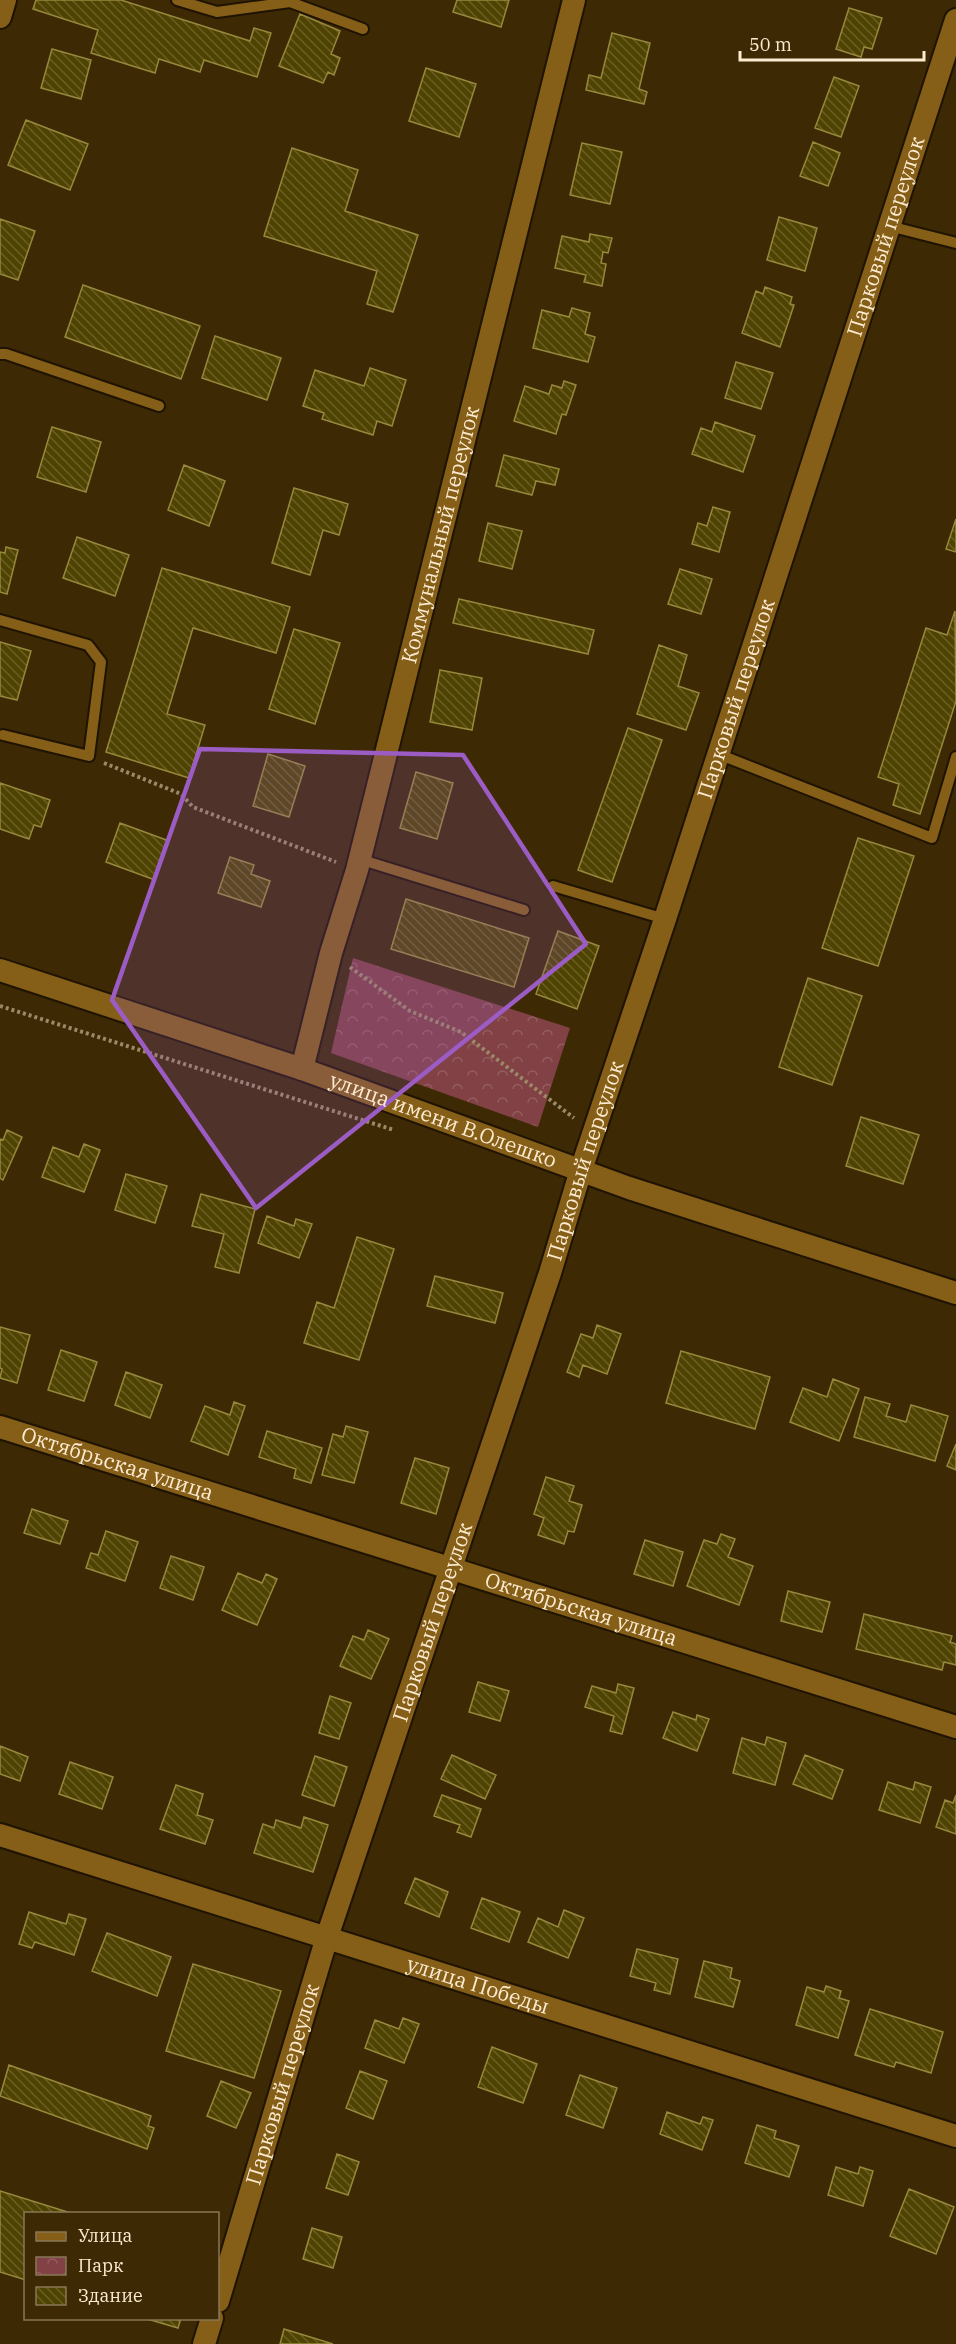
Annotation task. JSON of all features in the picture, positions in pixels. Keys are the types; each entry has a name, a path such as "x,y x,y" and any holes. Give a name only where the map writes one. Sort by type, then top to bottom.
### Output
{"street":[{"path":"0,17 5,0"},
{"name":"Коммунальный переулок","path":"302,1069 331,953 358,864 574,0"},
{"name":"Парковый переулок","path":"219,2298 327,1937 550,1274 581,1170 665,919 956,20"},
{"name":"улица имени В.Олешко","path":"0,970 302,1069 629,1188 956,1293"},
{"name":"Октябрьская улица","path":"0,1427 956,1727"},
{"name":"улица Победы","path":"0,1835 956,2136"},
{"path":"204,2344 212,2320"}],"lane":[{"path":"177,0 217,12 290,2 363,30"},
{"path":"889,226 956,243"},
{"path":"0,354 6,354 159,406"},
{"path":"0,620 88,645 101,662 89,756 3,735"},
{"path":"718,754 932,838 956,757"},
{"path":"358,864 524,910"},
{"path":"553,886 665,919"}],"path":[{"path":"89,756 181,794 193,807 358,864"},
{"path":"331,953 410,1011 461,1032 594,1133"},
{"path":"0,1006 399,1132"}],"highlighted area":[{"path":"200,749 463,755 586,944 256,1208 112,1000"}],"green space":[{"path":"353,958 570,1028 538,1127 331,1053"}],"building":[{"path":"36,0 121,0 250,41 254,28 271,33 257,77 204,60 200,72 159,59 155,73 91,53 98,30 33,9"},
{"path":"457,0 509,0 501,27 453,12"},
{"path":"849,8 882,18 872,49 864,47 861,57 836,49"},
{"path":"300,14 340,31 331,54 340,58 334,75 328,72 323,83 279,66"},
{"path":"612,33 650,43 639,89 647,92 644,104 586,90 589,75 601,78"},
{"path":"52,49 91,60 81,99 41,88"},
{"path":"426,68 476,84 459,137 409,121"},
{"path":"834,77 859,86 841,137 815,128"},
{"path":"26,120 88,144 70,190 8,165"},
{"path":"813,142 840,153 828,186 800,176"},
{"path":"582,143 622,152 610,204 570,195"},
{"path":"292,148 358,170 345,211 418,235 393,312 367,304 377,271 264,236"},
{"path":"779,217 817,228 805,271 767,260"},
{"path":"0,219 35,231 18,280 0,274"},
{"path":"590,234 612,238 608,253 603,252 601,263 606,264 602,286 584,282 586,275 555,268 562,236 589,242"},
{"path":"83,285 200,326 181,379 65,337"},
{"path":"765,287 792,297 790,304 794,305 780,347 742,333 756,291 763,294"},
{"path":"572,308 590,313 585,334 595,337 588,362 533,348 542,310 569,317"},
{"path":"215,336 281,358 267,400 202,378"},
{"path":"736,362 773,373 761,409 725,398"},
{"path":"370,368 406,380 392,426 377,421 373,435 322,419 324,413 303,406 315,370 364,386"},
{"path":"564,381 576,385 566,415 562,414 556,434 514,421 525,386 549,394 552,385 562,388"},
{"path":"715,422 755,436 743,472 692,454 701,428 712,432"},
{"path":"52,427 101,442 86,492 37,477"},
{"path":"504,455 559,469 555,485 536,481 532,495 496,486"},
{"path":"184,465 225,481 209,526 168,510"},
{"path":"294,488 348,504 339,535 323,530 310,575 272,563"},
{"path":"713,507 730,512 719,552 692,544 698,523 707,526"},
{"path":"956,519 956,552 946,549"},
{"path":"488,523 522,531 512,569 479,561"},
{"path":"77,537 129,555 115,596 63,578"},
{"path":"6,547 18,550 7,594 0,592 0,552 5,553"},
{"path":"162,568 290,607 276,653 193,628 167,714 205,725 189,778 106,752"},
{"path":"680,569 712,579 701,614 668,604"},
{"path":"459,599 594,630 588,654 453,623"},
{"path":"955,611 956,701 920,814 893,805 899,784 878,777 926,628 947,635"},
{"path":"294,629 340,643 315,724 269,709"},
{"path":"0,642 31,651 17,700 0,696"},
{"path":"659,645 687,655 678,686 699,693 686,730 637,714"},
{"path":"440,670 482,678 472,730 430,722"},
{"path":"628,728 662,740 612,882 578,870"},
{"path":"268,754 305,766 289,817 253,806"},
{"path":"416,772 453,783 437,839 400,828"},
{"path":"0,783 50,800 41,827 34,825 29,839 0,829"},
{"path":"120,823 169,841 155,880 106,862"},
{"path":"858,838 914,856 878,966 822,948"},
{"path":"230,857 254,865 251,874 270,881 261,907 218,893"},
{"path":"406,899 529,938 514,987 391,949"},
{"path":"558,931 599,946 577,1009 536,994"},
{"path":"808,978 862,996 832,1085 779,1067"},
{"path":"861,1117 919,1135 903,1184 846,1166"},
{"path":"7,1130 22,1137 3,1180 0,1178 0,1139 3,1140"},
{"path":"84,1144 100,1150 84,1192 42,1177 53,1147 79,1157"},
{"path":"126,1174 167,1186 155,1223 115,1210"},
{"path":"201,1194 255,1209 239,1273 215,1267 224,1234 192,1226"},
{"path":"267,1216 294,1226 296,1219 312,1224 299,1258 258,1243"},
{"path":"357,1237 394,1249 359,1360 304,1343 317,1302 334,1308"},
{"path":"435,1276 503,1293 495,1323 427,1306"},
{"path":"597,1325 621,1334 607,1374 583,1365 579,1377 567,1372 581,1334 593,1338"},
{"path":"0,1327 30,1335 17,1383 0,1378 2,1369 0,1368"},
{"path":"61,1350 97,1362 84,1401 48,1390"},
{"path":"681,1351 770,1377 755,1429 666,1403"},
{"path":"126,1372 162,1385 150,1418 115,1405"},
{"path":"833,1379 859,1389 839,1441 790,1422 803,1388 827,1397"},
{"path":"865,1397 890,1404 886,1416 906,1422 911,1405 948,1416 935,1461 854,1437"},
{"path":"234,1402 245,1406 228,1455 191,1441 205,1406 230,1415"},
{"path":"346,1426 368,1432 354,1483 322,1475 333,1434 343,1437"},
{"path":"267,1431 322,1448 311,1483 294,1478 296,1469 259,1457"},
{"path":"956,1444 956,1470 947,1466"},
{"path":"415,1458 449,1468 436,1514 401,1503"},
{"path":"546,1477 574,1486 569,1501 582,1505 574,1532 568,1531 564,1544 538,1535 544,1518 534,1514"},
{"path":"32,1509 68,1521 60,1544 24,1533"},
{"path":"106,1531 138,1542 125,1581 86,1568 91,1553 98,1555"},
{"path":"721,1534 735,1539 728,1557 753,1566 739,1605 687,1586 704,1540 717,1544"},
{"path":"645,1540 683,1552 673,1586 634,1574"},
{"path":"171,1556 204,1567 193,1600 160,1588"},
{"path":"238,1573 262,1583 266,1574 277,1579 257,1625 222,1610"},
{"path":"788,1591 830,1602 822,1632 781,1621"},
{"path":"864,1614 952,1636 950,1642 956,1644 956,1665 944,1662 942,1670 856,1649"},
{"path":"368,1630 389,1639 371,1679 340,1666 353,1636 364,1640"},
{"path":"478,1682 509,1691 500,1721 469,1712"},
{"path":"618,1684 634,1688 622,1734 610,1731 614,1716 585,1707 592,1686 616,1693"},
{"path":"330,1696 351,1703 339,1739 319,1733"},
{"path":"673,1712 696,1720 697,1715 709,1719 697,1751 663,1738"},
{"path":"767,1737 786,1743 775,1785 733,1773 742,1738 765,1745"},
{"path":"0,1746 28,1757 20,1781 0,1774"},
{"path":"452,1755 496,1775 485,1799 441,1779"},
{"path":"805,1755 843,1770 832,1799 793,1784"},
{"path":"315,1756 347,1767 334,1806 302,1795"},
{"path":"70,1762 113,1777 102,1809 59,1794"},
{"path":"888,1782 913,1790 915,1782 931,1787 920,1823 879,1810"},
{"path":"176,1785 203,1794 197,1815 213,1820 205,1844 160,1829"},
{"path":"442,1795 481,1809 471,1837 457,1832 460,1825 434,1816"},
{"path":"956,1795 956,1834 936,1827 945,1800 953,1803"},
{"path":"304,1817 328,1825 313,1872 254,1853 263,1824 274,1828 276,1820 301,1828"},
{"path":"415,1878 448,1892 439,1917 405,1903"},
{"path":"482,1898 520,1912 509,1942 471,1928"},
{"path":"564,1910 584,1918 568,1958 528,1942 538,1918 558,1927"},
{"path":"29,1912 66,1924 69,1914 86,1919 74,1955 35,1942 32,1948 19,1944"},
{"path":"107,1933 171,1957 157,1996 92,1971"},
{"path":"637,1949 678,1959 670,1994 654,1990 656,1983 630,1976"},
{"path":"704,1961 732,1968 730,1978 740,1981 733,2007 695,1997"},
{"path":"193,1964 281,1991 254,2078 166,2051"},
{"path":"826,1986 841,1991 839,1998 849,2001 838,2038 796,2025 807,1987 824,1992"},
{"path":"870,2009 943,2032 931,2073 896,2062 894,2067 855,2055"},
{"path":"403,2018 419,2024 404,2063 365,2048 375,2020 399,2029"},
{"path":"492,2047 537,2064 523,2103 478,2087"},
{"path":"9,2065 151,2116 148,2126 154,2128 147,2149 0,2096"},
{"path":"360,2071 387,2081 373,2119 346,2108"},
{"path":"580,2075 617,2088 603,2128 566,2115"},
{"path":"221,2081 251,2093 236,2128 207,2116"},
{"path":"667,2112 700,2124 703,2117 713,2120 702,2150 660,2134"},
{"path":"757,2125 776,2131 774,2138 799,2146 789,2177 745,2163"},
{"path":"337,2154 359,2162 348,2195 326,2188"},
{"path":"836,2167 858,2174 860,2167 873,2171 863,2206 828,2195"},
{"path":"909,2189 954,2207 936,2254 890,2236"},
{"path":"0,2191 68,2212 24,2212 24,2279 0,2272"},
{"path":"312,2228 342,2237 333,2268 303,2259"},
{"path":"151,2320 180,2320 178,2328"},
{"path":"284,2329 333,2344 280,2344"}]}
